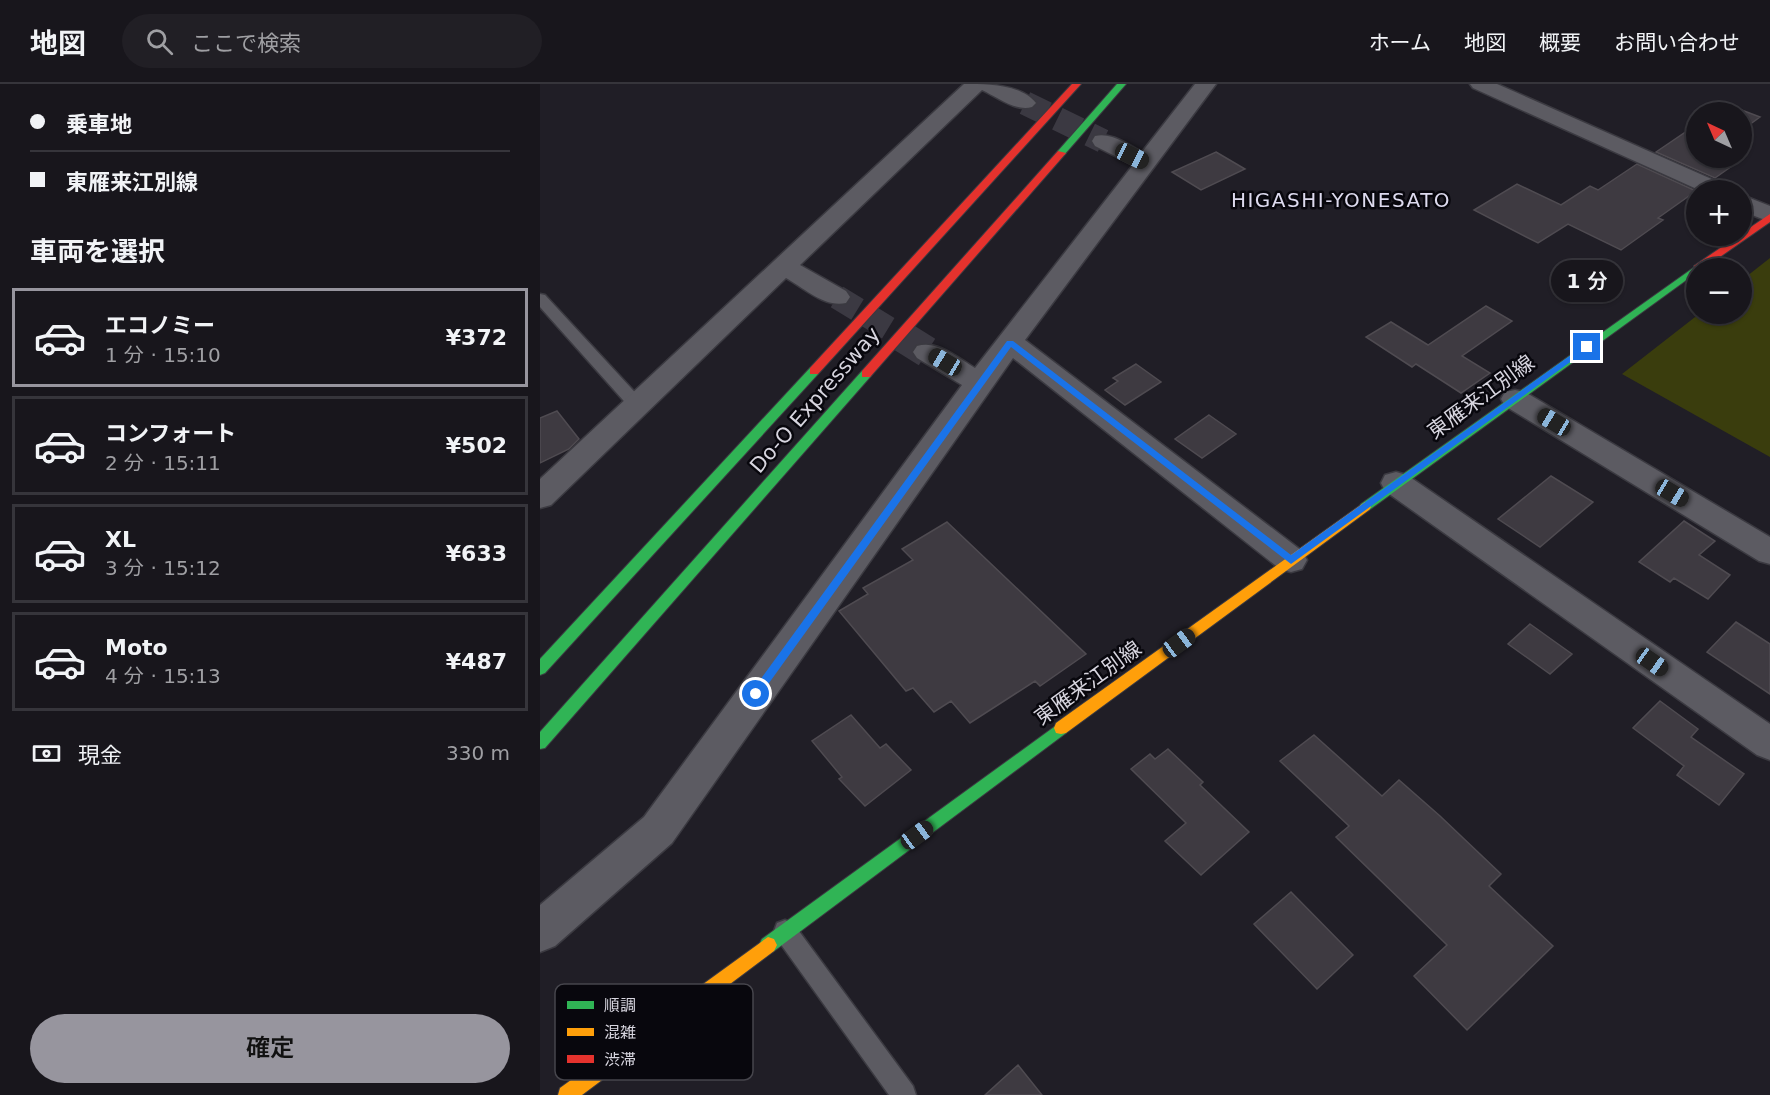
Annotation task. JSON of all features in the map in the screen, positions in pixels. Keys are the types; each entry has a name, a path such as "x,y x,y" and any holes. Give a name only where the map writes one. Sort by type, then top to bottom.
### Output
{"main road":[{"name":"Do-O Expressway","path":"540,669 1077,84"},
{"name":"Do-O Expressway","path":"540,743 1122,84"},
{"name":"東雁来江別線","path":"1712,258 1770,216"},
{"name":"東雁来江別線","path":"715,984 1396,483 1686,277"},
{"name":"東雁来江別線","path":"567,1095 587,1080"}],"street":[{"path":"540,497 976,84"},
{"path":"987,84 1025,103"},
{"path":"540,932 658,830 979,383 1206,84"},
{"path":"1480,84 1695,180"},
{"path":"1103,141 1146,163"},
{"path":"1752,207 1770,216"},
{"path":"784,266 837,297"},
{"path":"1010,342 1291,560"},
{"path":"927,352 979,383"},
{"path":"1515,399 1770,552"},
{"path":"1396,483 1770,744"}],"lane":[{"path":"540,298 637,405"},
{"path":"785,931 904,1095"}],"green space":[{"path":"1770,258 1770,457 1622,374 1686,324 1752,324 1752,272"}],"building":[{"path":"1752,114 1760,117 1752,123"},
{"path":"1686,132 1686,165 1656,152"},
{"path":"1216,152 1245,169 1201,190 1172,172"},
{"path":"1637,164 1686,186 1686,198 1658,218 1663,220 1621,250 1568,224 1538,243 1474,210 1517,184 1561,205 1590,186 1598,190"},
{"path":"1692,168 1729,168 1715,178"},
{"path":"1486,306 1512,321 1462,356 1490,373 1461,393 1416,364 1412,367 1366,337 1391,322 1428,345"},
{"path":"1136,364 1161,382 1125,405 1105,390 1118,381 1113,378"},
{"path":"557,411 579,439 569,449 540,463 540,418"},
{"path":"1209,415 1236,434 1202,458 1175,439"},
{"path":"1551,476 1593,502 1540,547 1498,519"},
{"path":"1684,521 1715,541 1699,555 1730,575 1708,599 1674,578 1670,582 1639,562"},
{"path":"947,522 1086,654 1040,686 1035,681 970,723 951,701 934,712 913,688 906,691 839,611 868,594 863,588 913,560 902,549"},
{"path":"1736,622 1770,644 1770,694 1707,652"},
{"path":"1530,624 1572,654 1550,674 1508,644"},
{"path":"1660,701 1698,729 1691,737 1744,774 1719,805 1677,775 1684,766 1633,728"},
{"path":"851,715 880,748 886,744 911,770 865,806 839,779 842,777 812,741"},
{"path":"1314,735 1382,796 1399,780 1440,816 1501,874 1489,886 1553,946 1467,1030 1414,976 1447,945 1336,837 1349,826 1280,761"},
{"path":"1168,749 1203,782 1200,785 1249,832 1201,875 1165,841 1186,823 1131,769 1150,754 1155,759"},
{"path":"1291,892 1353,955 1317,989 1254,924"},
{"path":"1018,1065 1042,1095 985,1095"}],"tunnel":[{"path":"1025,103 1103,141"},
{"path":"837,297 906,339"},
{"path":"903,337 927,352"}],"traffic: fast":[{"path":"1061,153 1122,84"},
{"path":"1365,507 1686,276"},
{"path":"540,669 814,371"},
{"path":"540,743 866,374"},
{"path":"768,945 1061,728"}],"traffic: slow":[{"path":"1061,728 1365,507"},
{"path":"716,984 768,945"},
{"path":"567,1095 587,1080"}],"traffic: jam":[{"path":"814,371 1077,84"},
{"path":"866,374 1061,153"},
{"path":"1712,258 1770,217"}],"district":[{"name":"HIGASHI-YONESATO","path":"1341,200"}],"route":[{"path":"756,694 1010,342 1291,560 1587,347"}]}
